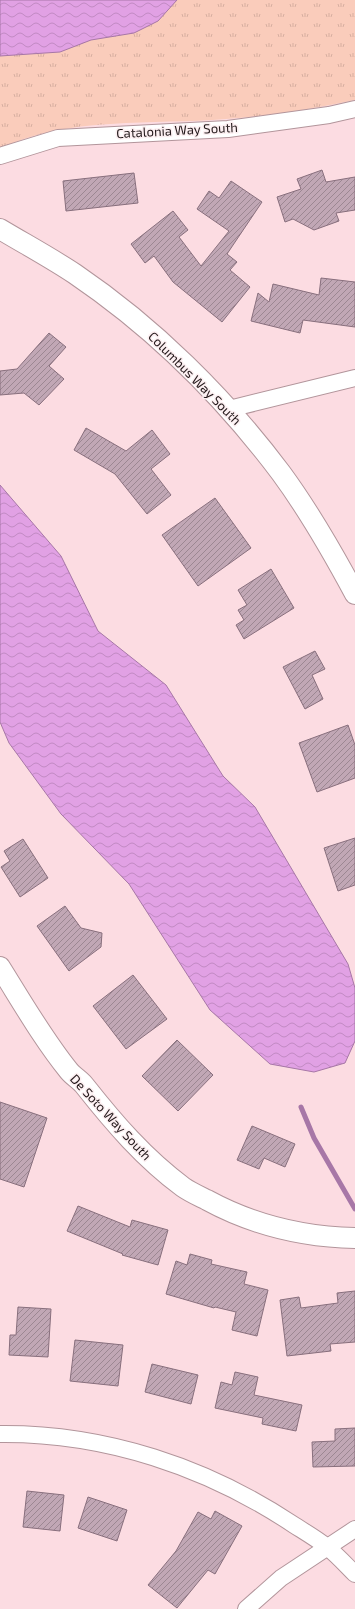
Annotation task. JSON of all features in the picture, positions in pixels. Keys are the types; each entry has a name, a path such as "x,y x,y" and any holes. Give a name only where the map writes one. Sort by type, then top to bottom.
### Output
{"street":[{"name":"Catalonia Way South","path":"0,156 58,138 228,129 329,115 355,109"},
{"name":"Columbus Way South","path":"0,229 75,274 150,332 229,409 281,474 331,549 355,594"},
{"path":"229,409 355,378"},
{"name":"De Soto Way South","path":"0,967 29,1013 70,1072 81,1082 121,1131 150,1160 184,1188 229,1212 270,1227 324,1237 355,1238"},
{"path":"0,1434 73,1438 132,1450 189,1469 263,1504 327,1547 355,1574"},
{"path":"246,1609 281,1578 355,1529"}],"green space":[{"path":"0,0 355,0 355,100 291,112 242,118 111,124 52,131 25,138 0,149"}],"water":[{"path":"0,0 177,0 158,21 134,33 91,40 60,52 0,56"},
{"path":"0,485 61,556 98,631 166,685 223,776 255,807 348,964 355,988 355,1041 345,1063 314,1072 270,1064 210,1010 129,884 61,814 9,743 0,722"}],"building":[{"path":"322,170 326,182 355,177 355,210 336,213 339,221 314,230 293,219 285,222 277,197 301,189 297,179"},
{"path":"134,173 138,203 66,211 63,181"},
{"path":"231,181 262,202 227,254 237,262 230,270 250,287 222,322 173,282 154,256 145,263 131,244 173,211 188,230 179,237 201,266 229,231 197,209 209,191 219,198"},
{"path":"321,278 355,282 355,327 303,320 300,333 251,321 258,293 269,302 273,284 319,295"},
{"path":"49,333 66,347 49,366 64,379 39,405 24,393 0,395 0,371 17,369"},
{"path":"86,428 126,451 152,430 170,454 151,469 171,495 147,514 115,474 74,450"},
{"path":"215,498 251,548 198,586 162,535"},
{"path":"271,569 294,608 244,639 236,625 244,620 238,610 247,605 238,590"},
{"path":"315,651 325,669 312,675 323,699 305,709 283,667"},
{"path":"348,725 355,745 355,778 317,792 299,743"},
{"path":"355,838 355,885 338,891 324,848"},
{"path":"23,839 48,878 20,897 1,867 10,861 4,851"},
{"path":"65,906 81,928 102,933 101,947 69,971 37,926"},
{"path":"133,975 167,1019 126,1049 93,1006"},
{"path":"177,1040 213,1075 178,1111 142,1076"},
{"path":"0,1102 47,1118 24,1187 0,1179"},
{"path":"252,1126 295,1144 285,1167 264,1158 259,1169 237,1160"},
{"path":"78,1206 130,1227 132,1220 168,1230 158,1265 122,1255 123,1254 67,1231"},
{"path":"190,1254 212,1260 211,1264 247,1272 244,1284 268,1290 257,1336 232,1330 236,1312 214,1308 166,1294 176,1261 187,1265"},
{"path":"355,1291 355,1342 330,1344 331,1351 287,1356 280,1300 299,1297 301,1308 338,1303 337,1293"},
{"path":"18,1307 51,1309 48,1357 9,1355 10,1335 16,1335"},
{"path":"75,1340 123,1345 118,1386 70,1381"},
{"path":"152,1364 198,1375 191,1404 145,1392"},
{"path":"235,1372 258,1377 254,1395 302,1405 296,1431 262,1424 263,1418 215,1408 221,1382 232,1385"},
{"path":"355,1428 355,1466 313,1467 312,1442 335,1441 335,1429"},
{"path":"27,1491 64,1495 60,1531 23,1527"},
{"path":"88,1497 127,1510 117,1541 78,1528"},
{"path":"215,1511 242,1526 215,1574 208,1570 177,1608 148,1585 176,1551 198,1512 211,1519"}],"waterway":[{"path":"301,1107 314,1138 355,1209"}]}
